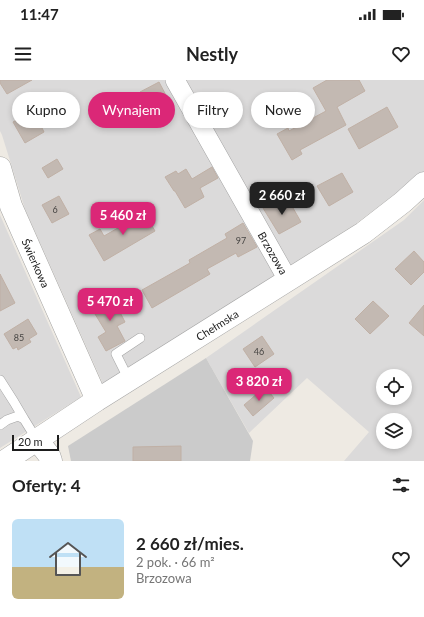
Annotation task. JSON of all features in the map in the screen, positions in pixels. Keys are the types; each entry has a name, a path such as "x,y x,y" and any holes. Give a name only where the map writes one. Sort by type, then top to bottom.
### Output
{"street":[{"name":"Brzozowa","path":"175,80 288,280"},
{"name":"Świerkowa","path":"0,168 11,206 98,400"},
{"name":"Chełmska","path":"5,461 129,380 363,233 403,202 424,183"},
{"path":"37,440 49,455 51,461"}],"lane":[{"path":"129,380 116,354 140,338"},
{"path":"0,380 37,440"},
{"path":"0,425 7,420 18,416 24,420"}],"shaded area":[{"path":"0,80 424,80 424,172 354,225 103,384 25,209 0,131"},
{"path":"424,200 424,461 344,461 369,432 307,378 249,433 206,358 404,220"},
{"path":"0,215 81,397 0,448"},
{"path":"206,358 253,441 250,461 71,461 68,446"}],"building":[{"path":"0,80 32,80 7,94 0,83"},
{"path":"327,80 359,80 365,91 337,107 346,125 300,150 302,154 292,160 277,134 288,128 289,131 295,128 315,128 315,117 326,111 313,88"},
{"path":"159,82 164,92 140,92"},
{"path":"387,107 398,127 359,149 348,129"},
{"path":"16,128 42,128 44,132 25,143"},
{"path":"57,159 63,169 48,178 42,168"},
{"path":"212,167 218,178 200,188 204,197 185,208 165,177 176,171 178,174 186,169 192,179"},
{"path":"342,173 353,192 329,206 317,186"},
{"path":"59,196 69,214 52,223 42,205"},
{"path":"276,201 279,206 289,201 301,222 279,234 263,208"},
{"path":"142,209 155,231 104,261 89,235 100,229 104,236 132,220 130,216"},
{"path":"243,223 257,247 238,257 236,253 207,269 210,274 152,308 142,290 190,263 189,260 227,238 225,234"},
{"path":"414,251 424,262 424,272 411,285 395,269"},
{"path":"0,274 15,303 0,311"},
{"path":"110,293 125,322 117,326 125,341 106,351 98,337 106,332 95,314 101,311 96,302"},
{"path":"373,301 389,316 370,334 355,319"},
{"path":"424,305 424,336 409,323"},
{"path":"28,319 37,334 29,339 31,342 18,350 17,347 13,349 4,334"},
{"path":"262,336 274,354 255,367 243,349"},
{"path":"265,387 274,398 253,416 244,405"},
{"path":"181,446 181,461 133,461 133,447"}]}
